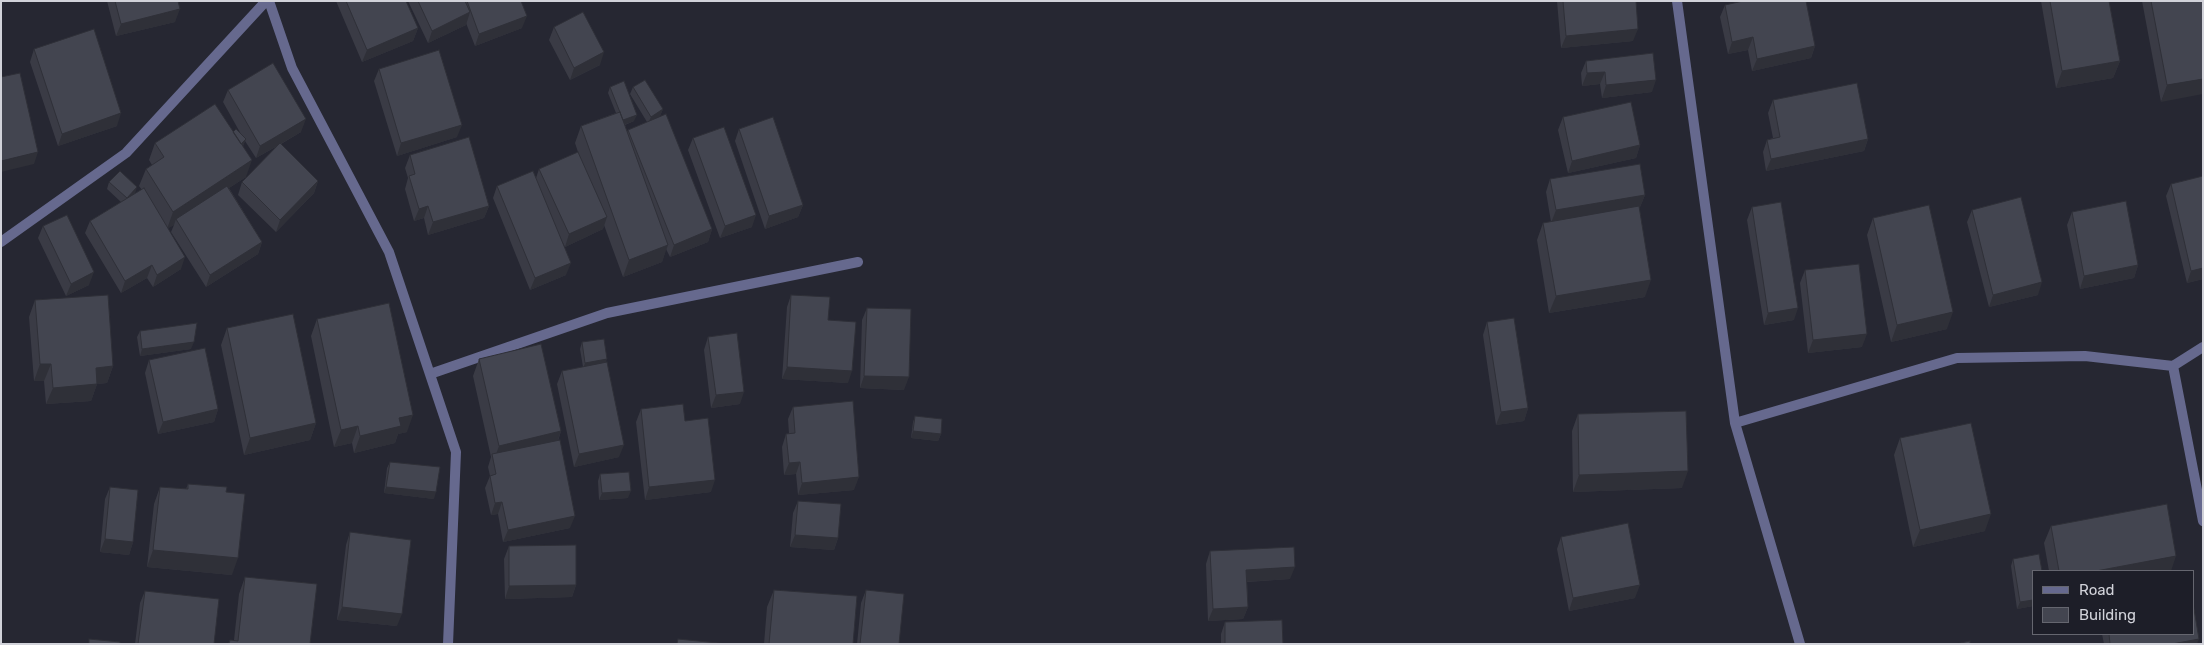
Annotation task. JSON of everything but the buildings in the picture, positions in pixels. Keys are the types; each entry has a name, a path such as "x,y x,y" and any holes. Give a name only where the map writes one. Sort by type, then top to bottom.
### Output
{"street":[{"path":"1,242 126,153 268,1 292,68 389,252 456,452 448,644"},
{"path":"1677,1 1735,423 1800,644"},
{"path":"430,374 607,313 858,262"},
{"path":"1735,423 1957,358 2085,356 2173,366 2203,347"},
{"path":"2173,366 2203,521"}]}
